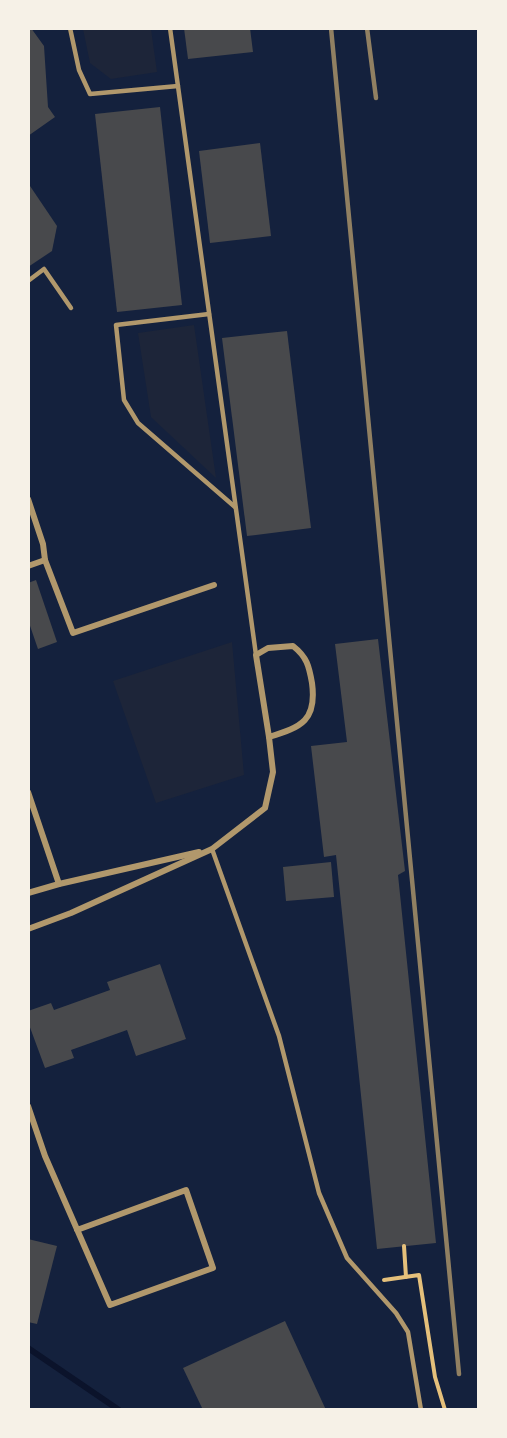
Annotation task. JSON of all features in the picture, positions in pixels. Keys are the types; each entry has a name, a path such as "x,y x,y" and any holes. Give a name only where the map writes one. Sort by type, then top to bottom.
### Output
{"street":[{"path":"28,500 43,544 45,560 73,633 214,585"},
{"path":"28,566 45,560"},
{"path":"28,929 71,913 212,849 265,808 273,772 256,655 268,648 293,646 309,664 315,700 311,713 293,730 269,738"},
{"path":"28,792 59,884"},
{"path":"28,893 212,849"},
{"path":"28,1106 45,1156 77,1230 110,1305 213,1268 186,1190 77,1230"}],"lane":[{"path":"70,28 79,70 90,94 178,86"},
{"path":"170,28 256,655"},
{"path":"28,281 44,269 71,308"},
{"path":"209,314 116,325 124,399 138,423 235,507"},
{"path":"212,849 279,1036 319,1193 347,1258 396,1313 408,1332 421,1410"}],"path":[{"path":"404,1246 406,1277"}],"shaded area":[{"path":"83,29 151,29 157,72 111,79 90,63"},
{"path":"194,325 216,478 151,417 138,333"},
{"path":"232,642 244,775 156,803 113,681"}],"building":[{"path":"28,28 31,28 44,46 48,107 55,117 28,136"},
{"path":"184,28 250,28 253,52 188,59"},
{"path":"160,107 182,305 117,312 95,114"},
{"path":"260,143 271,236 210,243 199,151"},
{"path":"28,183 57,226 52,251 28,267"},
{"path":"287,331 311,528 247,536 222,338"},
{"path":"36,580 57,642 38,649 28,620 28,583"},
{"path":"378,639 405,871 398,875 436,1243 377,1249 336,855 324,857 311,746 347,742 335,644"},
{"path":"331,862 334,897 286,901 283,867"},
{"path":"160,964 186,1039 136,1056 127,1030 71,1050 74,1058 45,1068 28,1022 28,1011 51,1003 54,1010 110,990 107,982"},
{"path":"28,1239 57,1246 37,1324 28,1322"},
{"path":"285,1321 326,1410 203,1410 183,1368"}],"waterway":[{"path":"28,1348 119,1410"}],"railway":[{"path":"331,28 459,1374"},
{"path":"367,28 376,98"}]}
